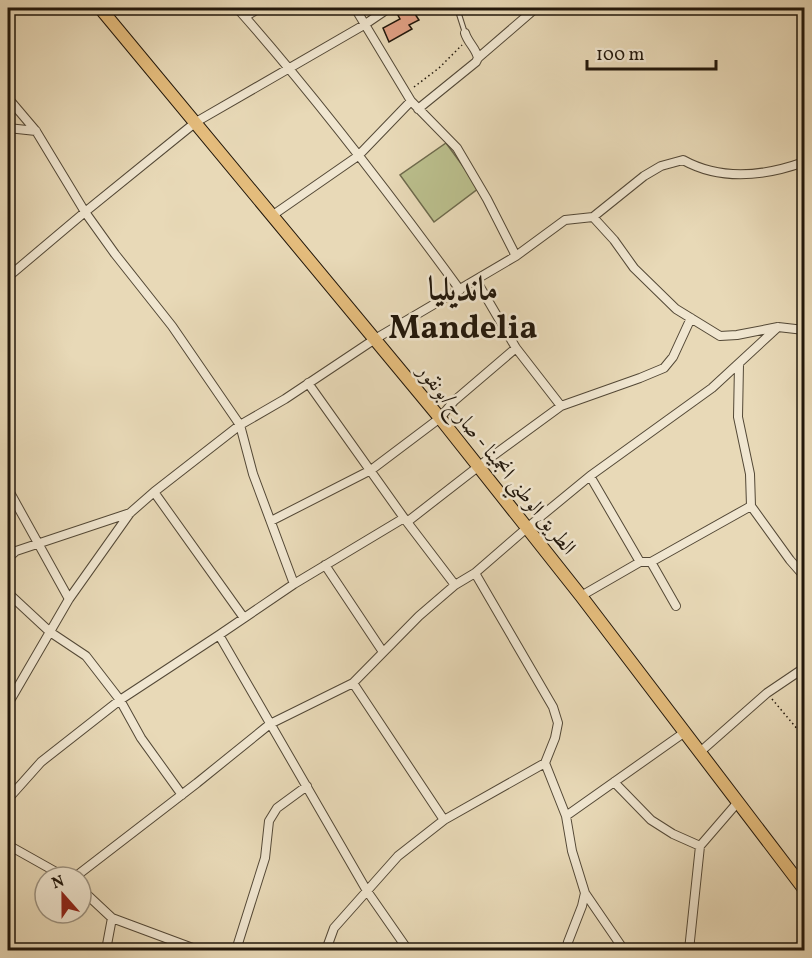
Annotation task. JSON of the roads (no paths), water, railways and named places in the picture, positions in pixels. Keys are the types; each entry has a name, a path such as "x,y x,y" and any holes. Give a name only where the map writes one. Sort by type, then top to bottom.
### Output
{"highway":[{"name":"الطريق الوطني انجمينا - صارح/بونقور","path":"108,10 196,122 528,527 804,889"}],"street":[{"path":"237,8 290,68 398,205 460,290"},
{"path":"245,17 259,8"},
{"path":"355,8 411,101 457,148 487,199 516,256"},
{"path":"8,277 196,122 389,8"},
{"path":"418,109 476,62 536,8"},
{"path":"466,36 477,52 478,58"},
{"path":"8,99 36,131 85,212 172,326 240,425 253,474 294,584"},
{"path":"273,215 358,156 411,101"},
{"path":"8,128 36,131"},
{"path":"8,704 69,599 130,513 240,425 285,399 375,339 516,256 565,220 593,217 644,176 661,166 684,160 698,168 721,174 752,174 804,162"},
{"path":"593,217 614,240 634,268 676,309 720,336 778,327 804,330"},
{"path":"476,280 516,348 561,406"},
{"path":"8,799 41,762 120,700 294,584 405,520 561,406 664,368 673,357 691,318"},
{"path":"91,865 270,724 353,683 419,616 455,585 475,573 590,476 712,388 778,327"},
{"path":"271,521 371,470 440,418 454,401 516,348"},
{"path":"739,364 738,417 750,474 752,506 804,576"},
{"path":"308,383 405,520 455,585"},
{"path":"590,476 640,562"},
{"path":"8,489 69,599"},
{"path":"154,492 244,618"},
{"path":"581,596 640,562 651,562 752,506"},
{"path":"8,558 16,551 130,513"},
{"path":"651,562 676,606"},
{"path":"325,565 383,652"},
{"path":"326,951 334,928 398,856 444,820 545,763 555,738 558,723 553,707 475,573"},
{"path":"8,593 50,632 86,656 120,700 141,738 182,795"},
{"path":"219,635 367,891 408,951"},
{"path":"700,752 767,693 804,668"},
{"path":"8,682 16,689"},
{"path":"353,683 444,820"},
{"path":"566,816 685,732"},
{"path":"545,763 566,816 572,851 585,893 624,951"},
{"path":"614,782 651,820 673,834 700,846"},
{"path":"236,951 265,858 269,821 277,808 307,786"},
{"path":"689,951 700,846 738,802"},
{"path":"8,845 44,865"},
{"path":"566,951 585,893"},
{"path":"93,901 112,918 198,951"},
{"path":"106,951 112,918"},
{"path":"795,951 804,942"}],"lane":[{"path":"457,8 466,36"}],"district":[{"name":"مانديليا Mandelia","path":"463,307"}]}
